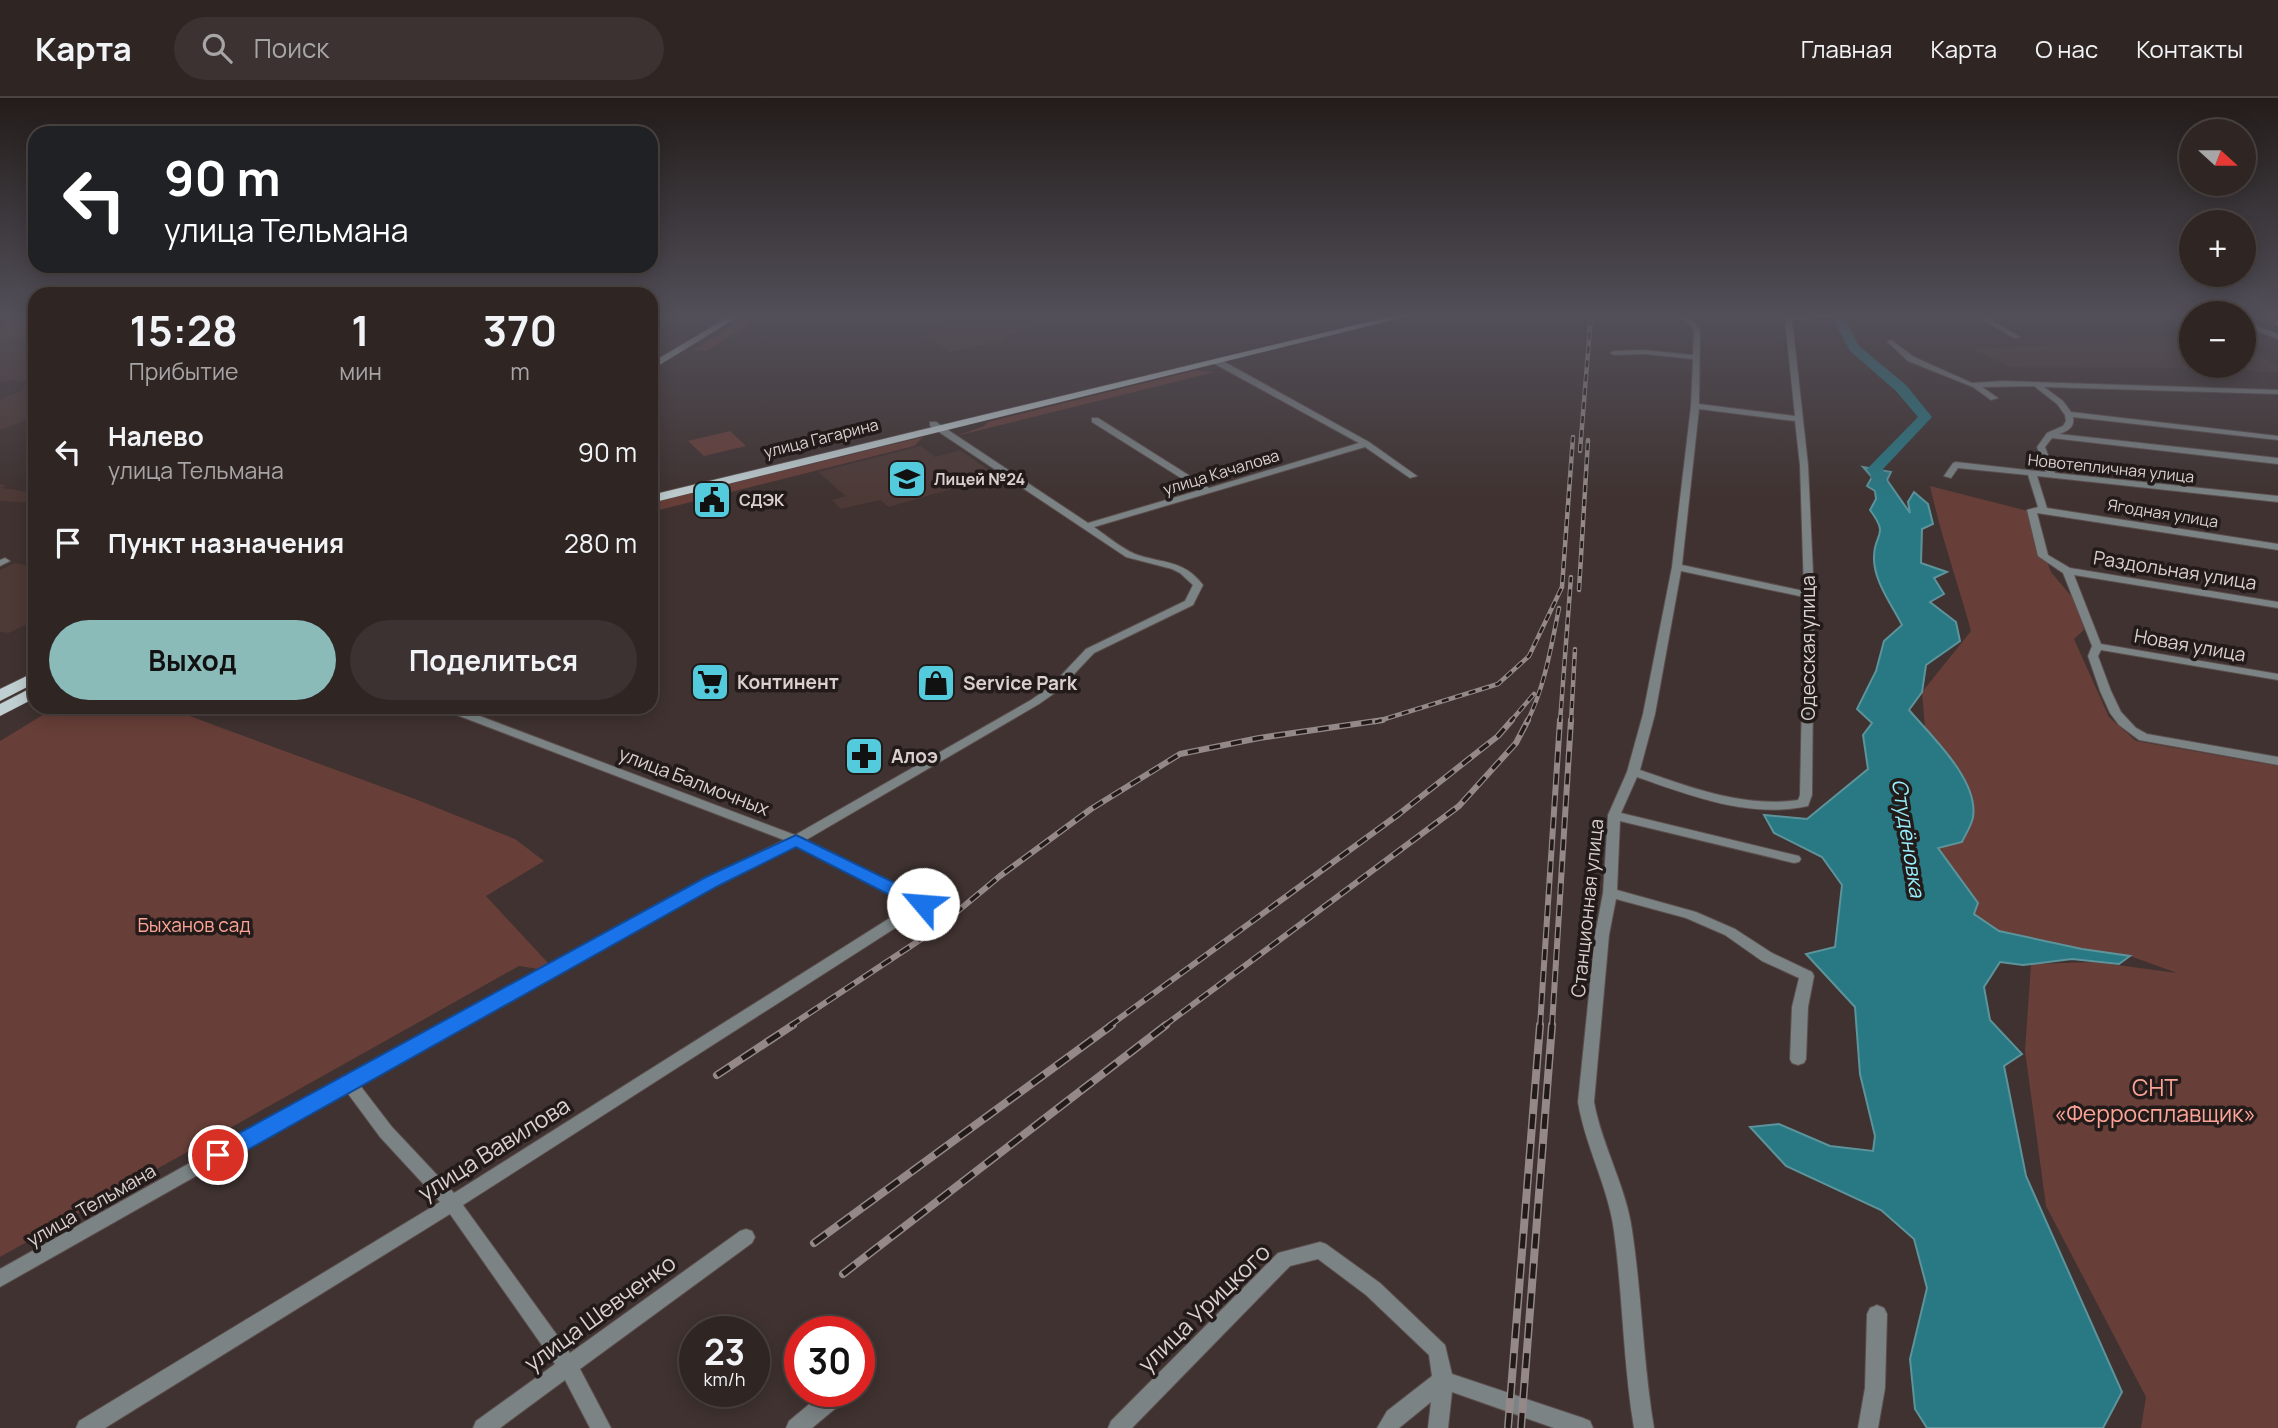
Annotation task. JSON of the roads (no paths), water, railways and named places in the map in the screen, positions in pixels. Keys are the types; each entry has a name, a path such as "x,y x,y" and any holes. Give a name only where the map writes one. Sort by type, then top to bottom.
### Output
{"main road":[{"name":"улица Гагарина","path":"658,497 1139,377"},
{"name":"улица Гагарина","path":"658,489 1152,377"},
{"path":"0,696 28,681"},
{"path":"0,711 28,695"}],"street":[{"path":"1245,377 1366,444 1413,476"},
{"name":"Станционная улица","path":"1644,1428 1637,1387 1623,1229 1612,1182 1590,1125 1586,1102 1602,935 1610,893 1614,816 1633,772 1649,714 1677,567 1695,406 1696,377"},
{"name":"Одесская улица","path":"1633,772 1682,789 1752,805 1790,806 1802,803 1806,795 1809,595 1804,465 1794,377"},
{"path":"1954,377 1976,386 1994,398"},
{"path":"1976,386 2003,383 2278,392"},
{"path":"2036,385 2061,403 2069,414 2066,429 2050,435 2041,447 2051,475"},
{"path":"1695,406 1799,419"},
{"path":"2069,414 2278,438"},
{"path":"1095,420 1208,491"},
{"path":"936,426 1129,555 1165,563 1188,572"},
{"path":"2050,435 2278,461"},
{"name":"улица Качалова","path":"1085,527 1366,444"},
{"name":"Новотепличная улица","path":"1948,476 1956,465 2278,499"},
{"path":"2032,474 2043,510 2032,510 2043,556 2067,571 2097,646 2093,656 2116,716 2130,730 2144,737 2278,761"},
{"name":"Ягодная улица","path":"2043,510 2278,547"},
{"path":"1677,567 1809,595"},
{"name":"Раздольная улица","path":"2067,571 2278,605"},
{"name":"улица Тельмана","path":"0,1279 348,1082 732,871 796,840 1035,702 1055,688 1090,651 1189,603 1198,585 1188,572"},
{"name":"Новая улица","path":"2097,646 2278,677"},
{"name":"улица Балмочных","path":"463,714 796,840 923,904"},
{"path":"1614,816 1794,859"},
{"path":"1610,893 1691,915 1730,932 1767,957 1807,976 1800,1007 1798,1059"},
{"name":"улица Вавилова","path":"86,1428 452,1203 923,904"},
{"path":"348,1082 386,1132 452,1203 568,1367 601,1428"},
{"name":"улица Шевченко","path":"483,1428 746,1237"},
{"name":"улица Урицкого","path":"1118,1428 1284,1259 1320,1250 1373,1289 1438,1351 1443,1380"},
{"path":"1868,1428 1875,1388 1877,1314"},
{"path":"1387,1428 1394,1418 1443,1380"},
{"path":"1438,1428 1443,1380"},
{"path":"1443,1380 1583,1428"},
{"path":"796,1428 822,1407"}],"water":[{"path":"1863,467 1891,472 1887,480 1910,513 1908,502 1914,492 1928,504 1933,524 1922,529 1921,563 1947,572 1934,578 1944,594 1930,602 1956,622 1960,641 1926,665 1922,692 1909,710 1952,759 1969,788 1973,817 1962,842 1938,848 1978,903 1974,914 1999,931 2082,949 2130,956 2119,964 2072,959 2023,965 2000,962 1984,987 1990,1020 2022,1054 2004,1066 2026,1176 2122,1392 2103,1428 1927,1428 1915,1409 1910,1359 1927,1288 1914,1239 1881,1210 1786,1166 1750,1127 1779,1124 1830,1146 1873,1151 1875,1136 1860,1074 1855,1007 1806,954 1835,947 1842,885 1822,857 1774,833 1764,815 1807,819 1868,769 1863,735 1872,723 1857,709 1876,671 1884,641 1902,625 1877,575 1874,557 1880,530 1870,510 1876,499 1875,491 1867,486 1872,477"}],"waterway":[{"name":"Студёновка","path":"1883,494 1875,468 1925,417 1888,377"}],"railway":[{"path":"1580,451 1586,377"},
{"path":"1380,720 1498,684 1529,656 1562,587 1573,437"},
{"path":"1579,590 1588,440"},
{"path":"1560,722 1571,577"},
{"path":"1527,722 1543,680 1559,608"},
{"path":"1571,722 1575,649"},
{"path":"1510,722 1534,694"},
{"path":"790,1026 935,930 1000,876 1091,809 1180,754 1259,738 1380,720"},
{"path":"1375,722 1380,720"},
{"path":"1109,1026 1399,814 1498,736 1512,720"},
{"path":"1540,1026 1560,720"},
{"path":"1552,1026 1571,720"},
{"path":"1164,1026 1459,806 1516,743 1527,722"},
{"path":"717,1075 793,1025"},
{"path":"814,1243 1112,1025"},
{"path":"843,1274 1166,1025"},
{"path":"1508,1428 1540,1025"},
{"path":"1521,1428 1552,1025"}],"place":[{"name":"Лицей №24","path":"907,479"},
{"name":"СДЭК","path":"712,500"},
{"name":"Континент","path":"710,682"},
{"name":"Service Park","path":"936,683"},
{"name":"Алоэ","path":"864,756"}],"park label":[{"name":"Быханов сад","path":"194,925"},
{"name":"СНТ «Ферросплавщик»","path":"2155,1101"}]}
